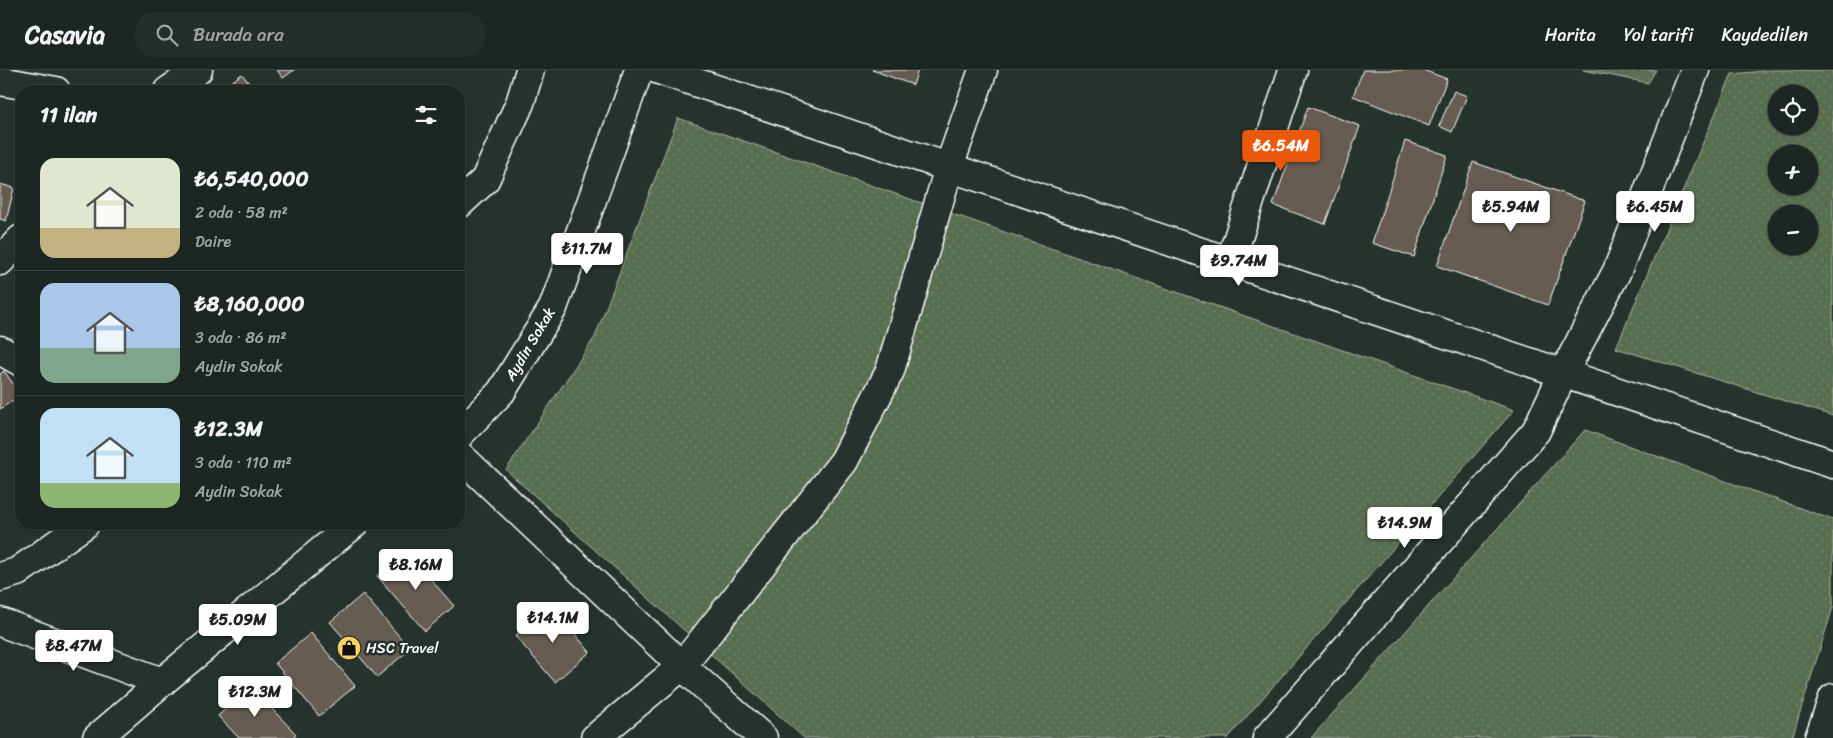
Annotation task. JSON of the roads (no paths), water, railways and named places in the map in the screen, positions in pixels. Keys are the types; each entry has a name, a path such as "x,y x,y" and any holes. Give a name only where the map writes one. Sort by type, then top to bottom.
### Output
{"street":[{"path":"177,85 198,70"},
{"path":"465,198 485,180 520,103 530,70"},
{"name":"Aydin Sokak","path":"465,430 501,392 552,308 639,70"},
{"path":"658,70 1833,464"},
{"path":"595,738 682,666 844,461 890,371 949,168 982,70"},
{"path":"1230,262 1293,70"},
{"path":"1267,738 1536,431 1617,271 1695,70"},
{"path":"2,78 31,85"},
{"path":"0,261 15,245"},
{"path":"0,350 15,359"},
{"path":"465,461 682,666 763,738"},
{"path":"0,577 17,572 76,530"},
{"path":"97,738 347,530"},
{"path":"0,622 162,682"},
{"path":"1819,738 1833,698"}],"place":[{"name":"HSC Travel","path":"349,648"}]}
